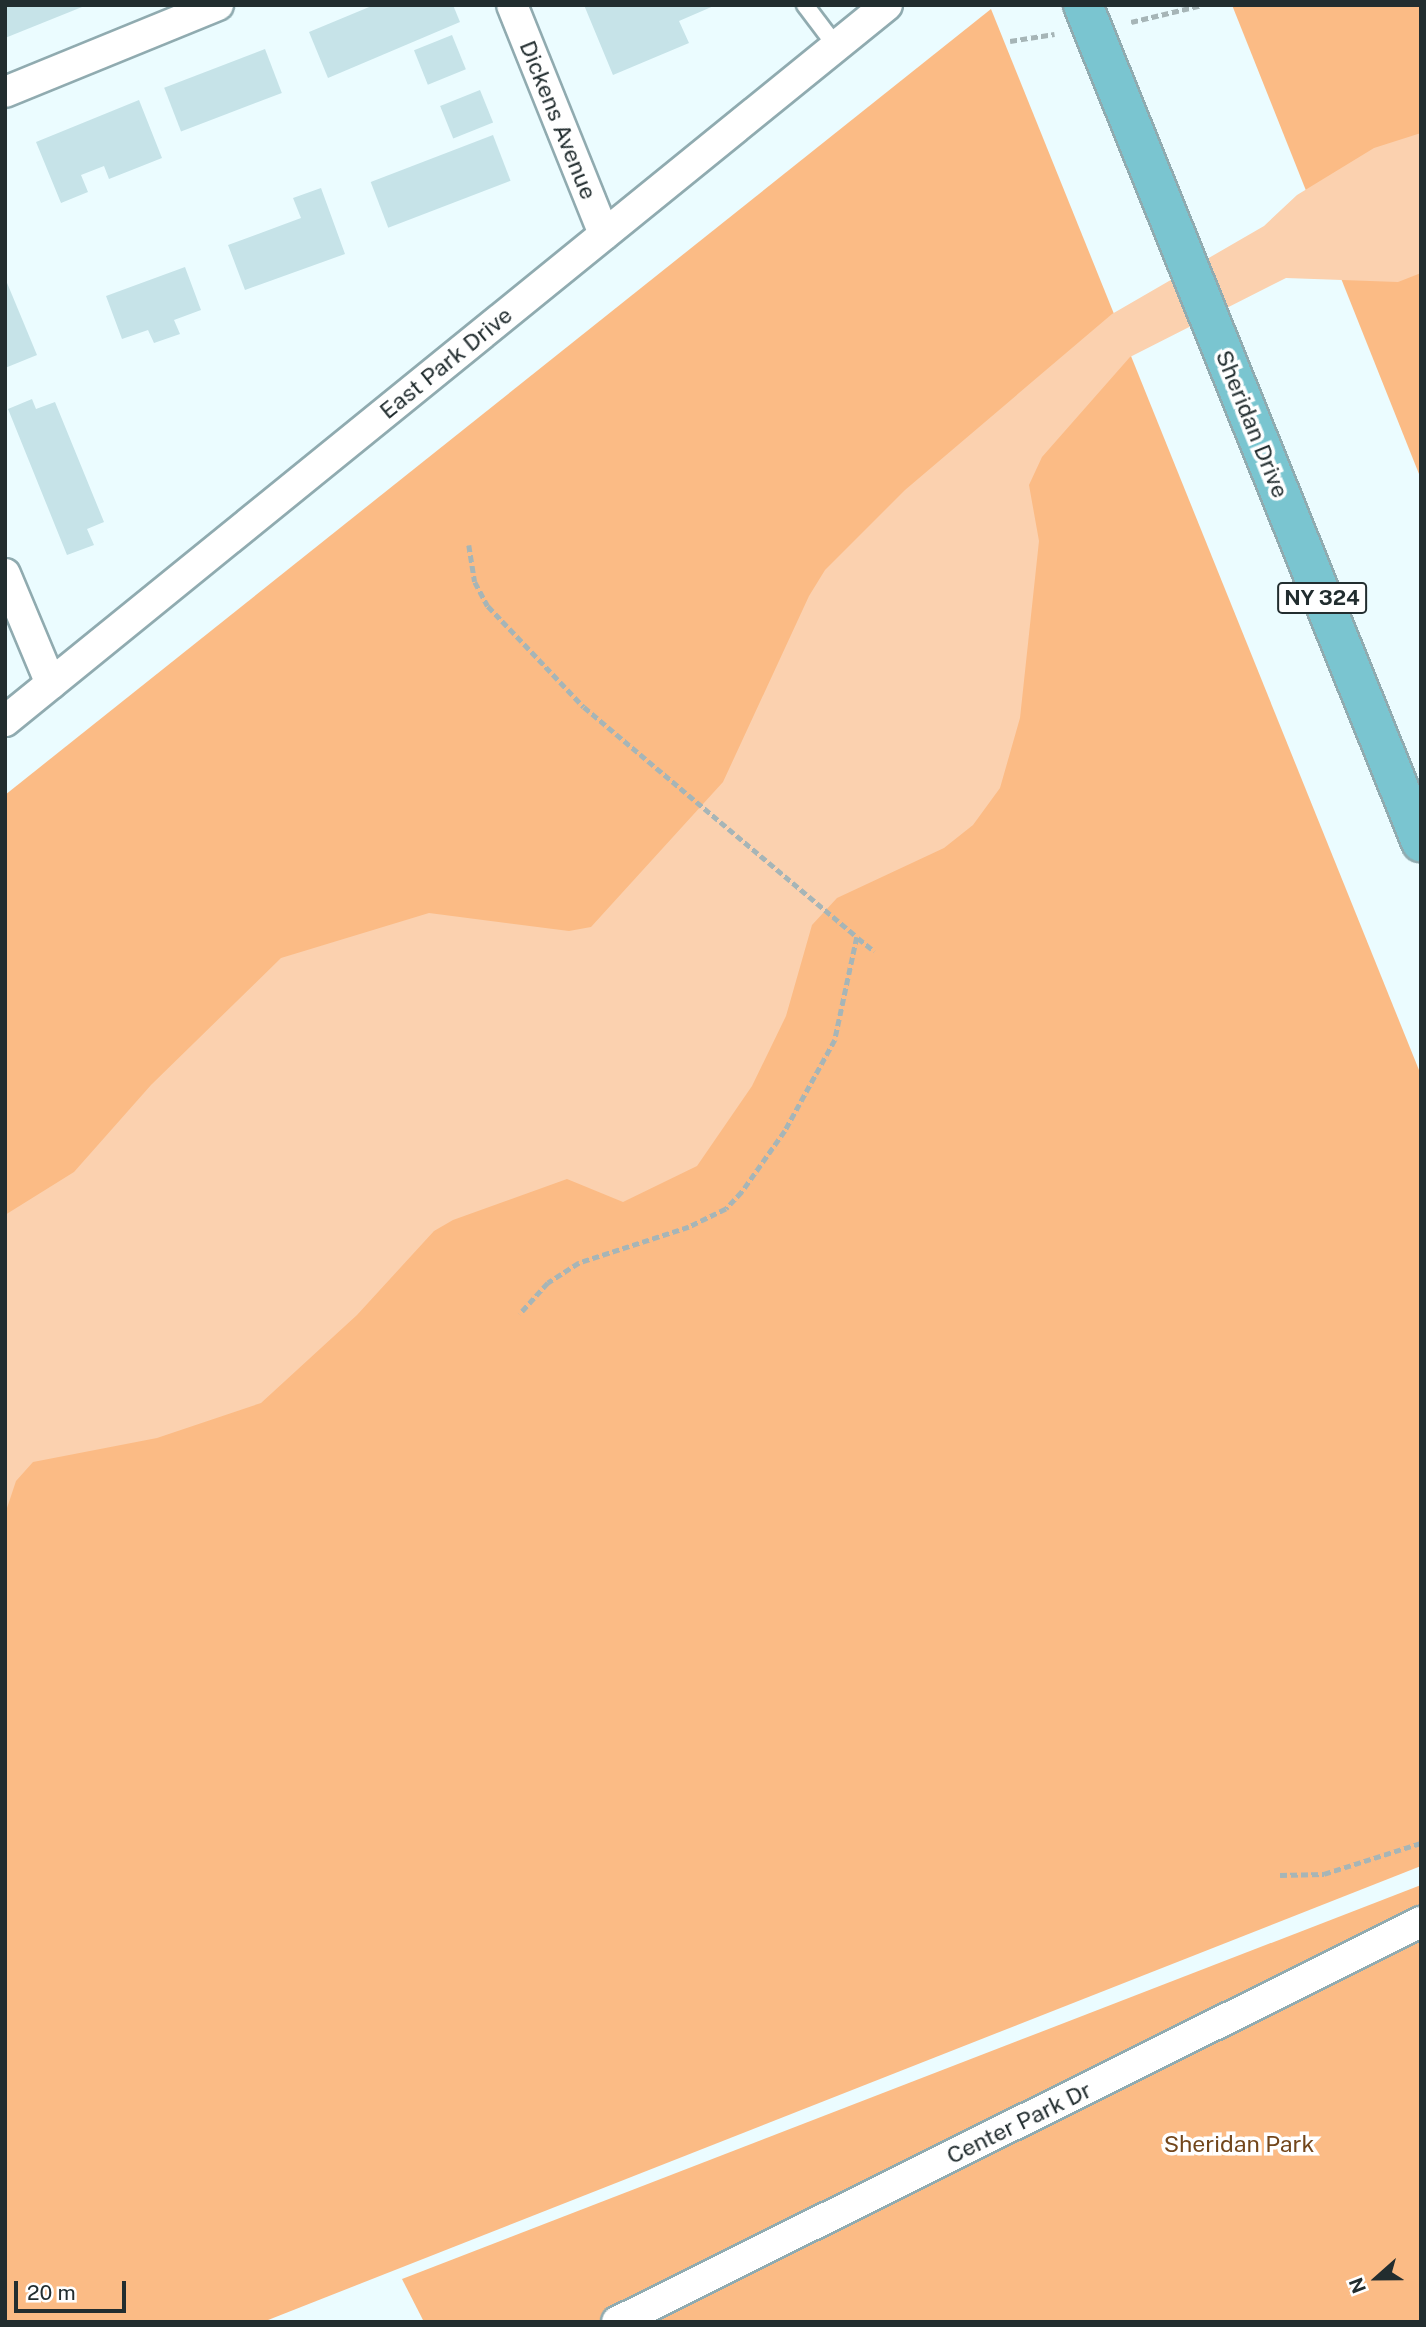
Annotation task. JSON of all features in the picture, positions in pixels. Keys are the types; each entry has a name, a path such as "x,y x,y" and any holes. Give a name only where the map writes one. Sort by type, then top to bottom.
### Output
{"main road":[{"name":"Sheridan Drive","path":"1083,5 1421,842"}],"street":[{"path":"5,93 218,5"},
{"name":"Dickens Avenue","path":"512,5 604,234"},
{"name":"East Park Drive","path":"5,721 887,5"},
{"path":"5,573 51,684"},
{"name":"Center Park Dr","path":"617,2322 1421,1922"}],"lane":[{"path":"805,5 836,46"}],"path":[{"path":"1157,18 1202,5"},
{"path":"1010,41 1024,39"},
{"path":"469,545 475,582 488,606 584,707 874,951"},
{"path":"520,1314 548,1283 579,1263 689,1227 726,1209 742,1192 785,1131 835,1040 857,937"},
{"path":"1280,1875 1324,1874 1421,1843"}],"green space":[{"path":"1232,5 1421,5 1421,479"},
{"path":"991,9 1421,1075 1421,1866 263,2322 5,2322 5,795"},
{"name":"Sheridan Park","path":"1421,1885 1421,2322 424,2322 402,2279"}],"shaded area":[{"path":"1421,133 1421,273 1398,282 1286,278 1130,357 1042,457 1029,485 1039,541 1020,718 1000,788 973,825 944,848 837,898 812,925 786,1016 752,1086 697,1166 623,1202 567,1179 453,1220 434,1231 357,1315 261,1403 157,1438 33,1462 16,1481 5,1514 5,1215 74,1172 151,1085 281,958 429,913 569,931 591,927 723,782 809,596 825,570 905,490 1112,314 1264,226 1297,195 1374,148"}],"building":[{"path":"5,5 87,5 5,38"},
{"path":"374,5 453,5 460,22 328,78 309,32"},
{"path":"584,5 716,5 679,21 689,43 613,75"},
{"path":"452,35 466,69 428,85 414,50"},
{"path":"265,49 282,93 181,132 164,88"},
{"path":"480,90 493,122 453,139 440,106"},
{"path":"139,100 162,158 109,179 104,166 81,175 88,192 61,203 36,142"},
{"path":"493,135 511,181 388,228 371,182"},
{"path":"321,188 345,254 245,290 228,245 301,218 293,198"},
{"path":"185,267 201,310 174,320 180,334 154,343 148,330 122,339 106,296"},
{"path":"5,278 37,355 5,368"},
{"path":"32,399 36,409 55,402 104,522 87,529 94,545 67,555 8,409"}]}
